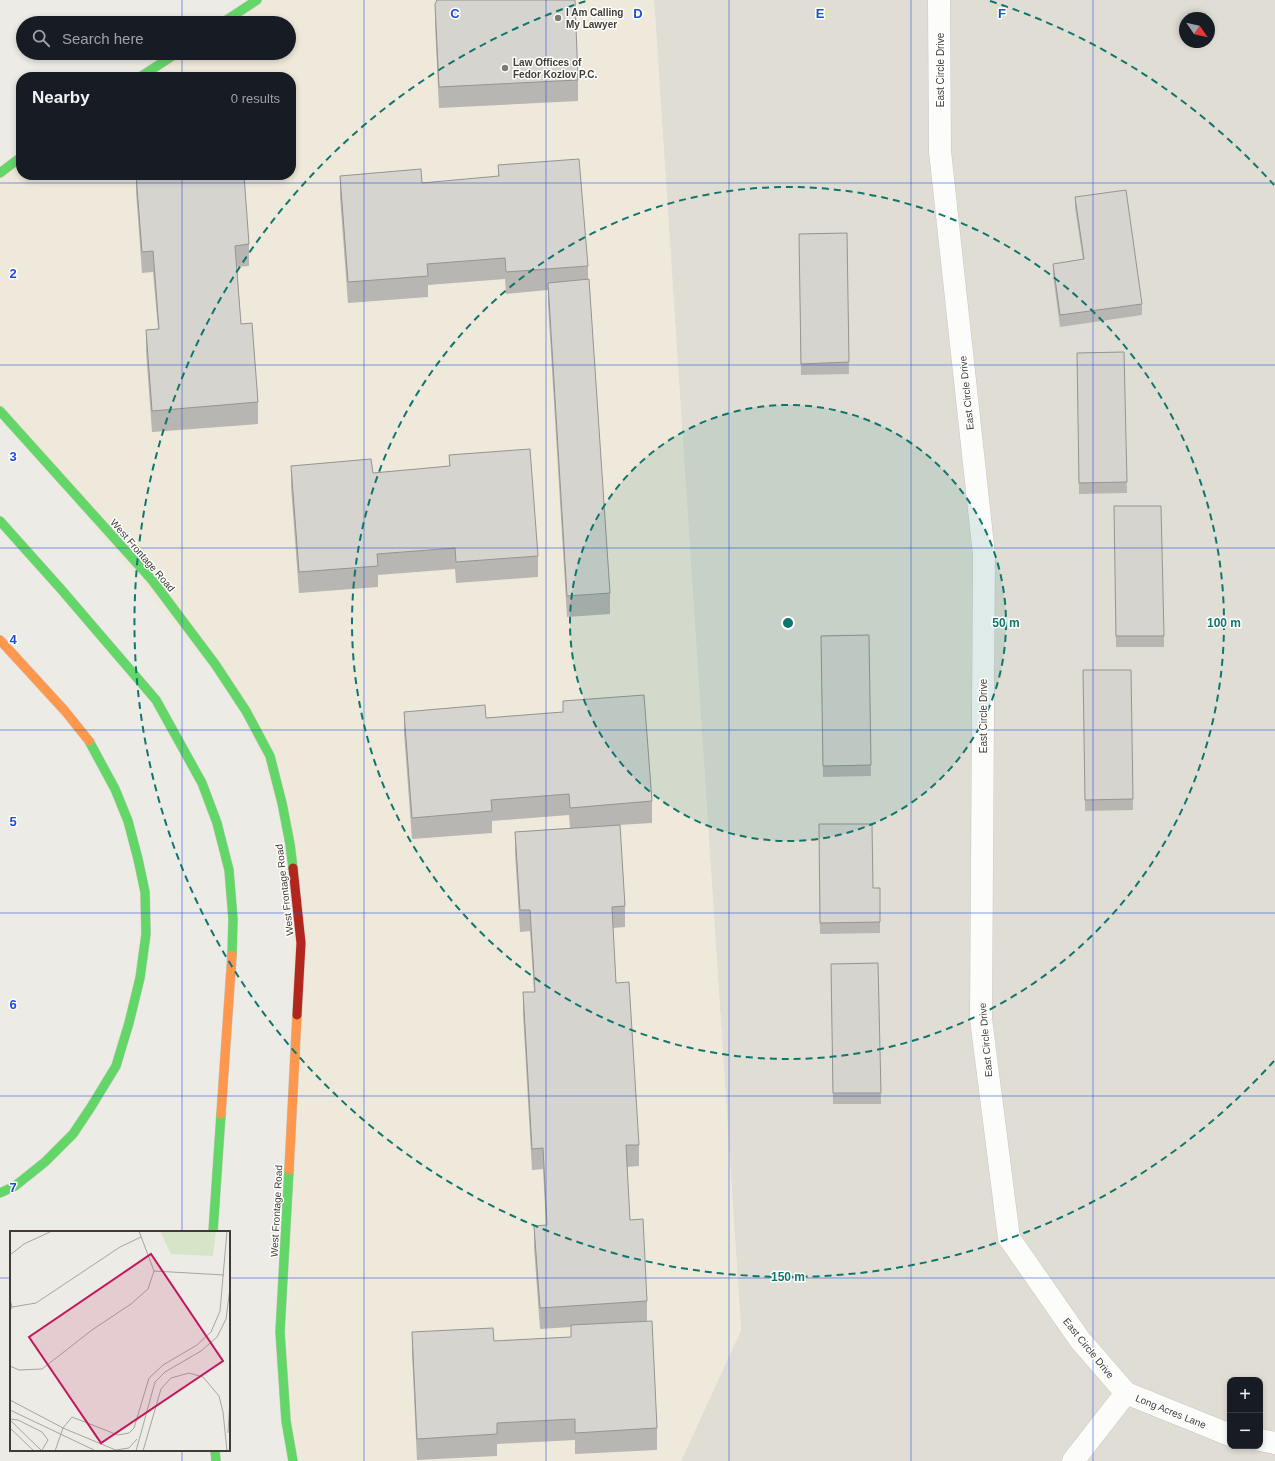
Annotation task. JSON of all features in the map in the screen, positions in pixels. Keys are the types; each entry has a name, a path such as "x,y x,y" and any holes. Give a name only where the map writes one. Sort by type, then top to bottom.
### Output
{"main road":[{"path":"233,16 257,0"},
{"path":"148,72 166,60"},
{"path":"0,173 16,161"},
{"name":"West Frontage Road","path":"0,411 152,580 215,664 246,711 270,756 282,803 290,844 301,943 280,1332 286,1421 293,1461"},
{"path":"0,521 60,588 156,700 202,783 217,823 229,870 232,919 232,965 213,1231"},
{"path":"0,640 65,711 88,739 115,789 128,821 138,859 144,892 146,934 140,978 129,1024 116,1066 73,1134 44,1162 14,1186 0,1193"},
{"path":"215,1451 216,1461"}],"street":[{"name":"East Circle Drive","path":"939,0 940,151 984,555 980,1019 1009,1238 1080,1340 1126,1392"},
{"name":"Long Acres Lane","path":"1073,1461 1126,1392 1227,1434"},
{"path":"1263,1441 1275,1443"}],"shaded area":[{"path":"257,0 654,0 741,1330 681,1461 293,1461 286,1421 294,1086 290,844 246,711 0,411 0,173 16,161 16,180 296,180 296,72 148,72 166,60 296,60 296,16 233,16"},
{"path":"654,0 1275,0 1275,1461 681,1461 741,1330"}],"building":[{"path":"437,0 575,0 578,80 439,87 435,4"},
{"path":"579,159 588,266 506,272 505,258 427,264 428,276 348,282 340,176 421,169 422,183 499,176 498,165"},
{"path":"136,180 244,180 249,244 235,246 241,324 252,323 258,402 152,411 146,330 159,329 153,251 142,252"},
{"path":"1126,190 1142,304 1060,315 1053,264 1084,259 1075,197"},
{"path":"847,233 849,362 801,364 799,234"},
{"path":"589,279 610,593 567,596 548,283"},
{"path":"1124,352 1127,482 1079,483 1077,353"},
{"path":"530,449 538,556 456,562 455,548 377,554 378,566 299,572 291,466 371,459 373,473 450,466 449,455"},
{"path":"1114,506 1161,506 1164,636 1116,636"},
{"path":"869,635 871,765 823,766 821,636"},
{"path":"1083,670 1131,670 1133,799 1085,800"},
{"path":"644,695 652,801 570,808 569,794 491,800 492,811 412,818 404,712 485,705 486,718 563,712 563,701"},
{"path":"819,824 872,824 873,888 880,888 880,922 820,923"},
{"path":"620,825 625,906 612,907 616,983 629,982 639,1145 626,1145 630,1220 643,1219 647,1301 540,1308 534,1226 547,1225 543,1148 532,1149 523,992 535,992 530,910 520,910 515,832"},
{"path":"878,963 881,1093 833,1093 831,964"},
{"path":"652,1321 657,1428 575,1433 575,1419 497,1423 497,1434 417,1439 412,1332 493,1328 494,1341 571,1337 571,1325"}],"traffic: fast":[{"path":"233,16 257,0"},
{"path":"148,72 166,60"},
{"path":"0,173 16,161"},
{"path":"0,411 152,580 215,664 246,711 270,756 282,803 293,868"},
{"path":"0,521 60,588 156,700 202,783 217,823 229,870 233,919 232,955"},
{"path":"0,1193 15,1186 45,1162 73,1134 91,1107 116,1066 129,1023 140,978 146,934 145,892 138,859 128,821 115,789 89,741"},
{"path":"213,1231 221,1114"},
{"path":"289,1170 280,1332 286,1421 293,1461"},
{"path":"215,1451 216,1461"}],"traffic: slow":[{"path":"0,640 65,711 89,741"},
{"path":"221,1114 232,955"},
{"path":"289,1170 297,1015"}],"traffic: jam":[{"path":"293,868 301,943 297,1015"}],"place":[{"name":"I Am Calling My Lawyer","path":"558,18"},
{"name":"Law Offices of Fedor Kozlov P.C.","path":"505,68"}]}
